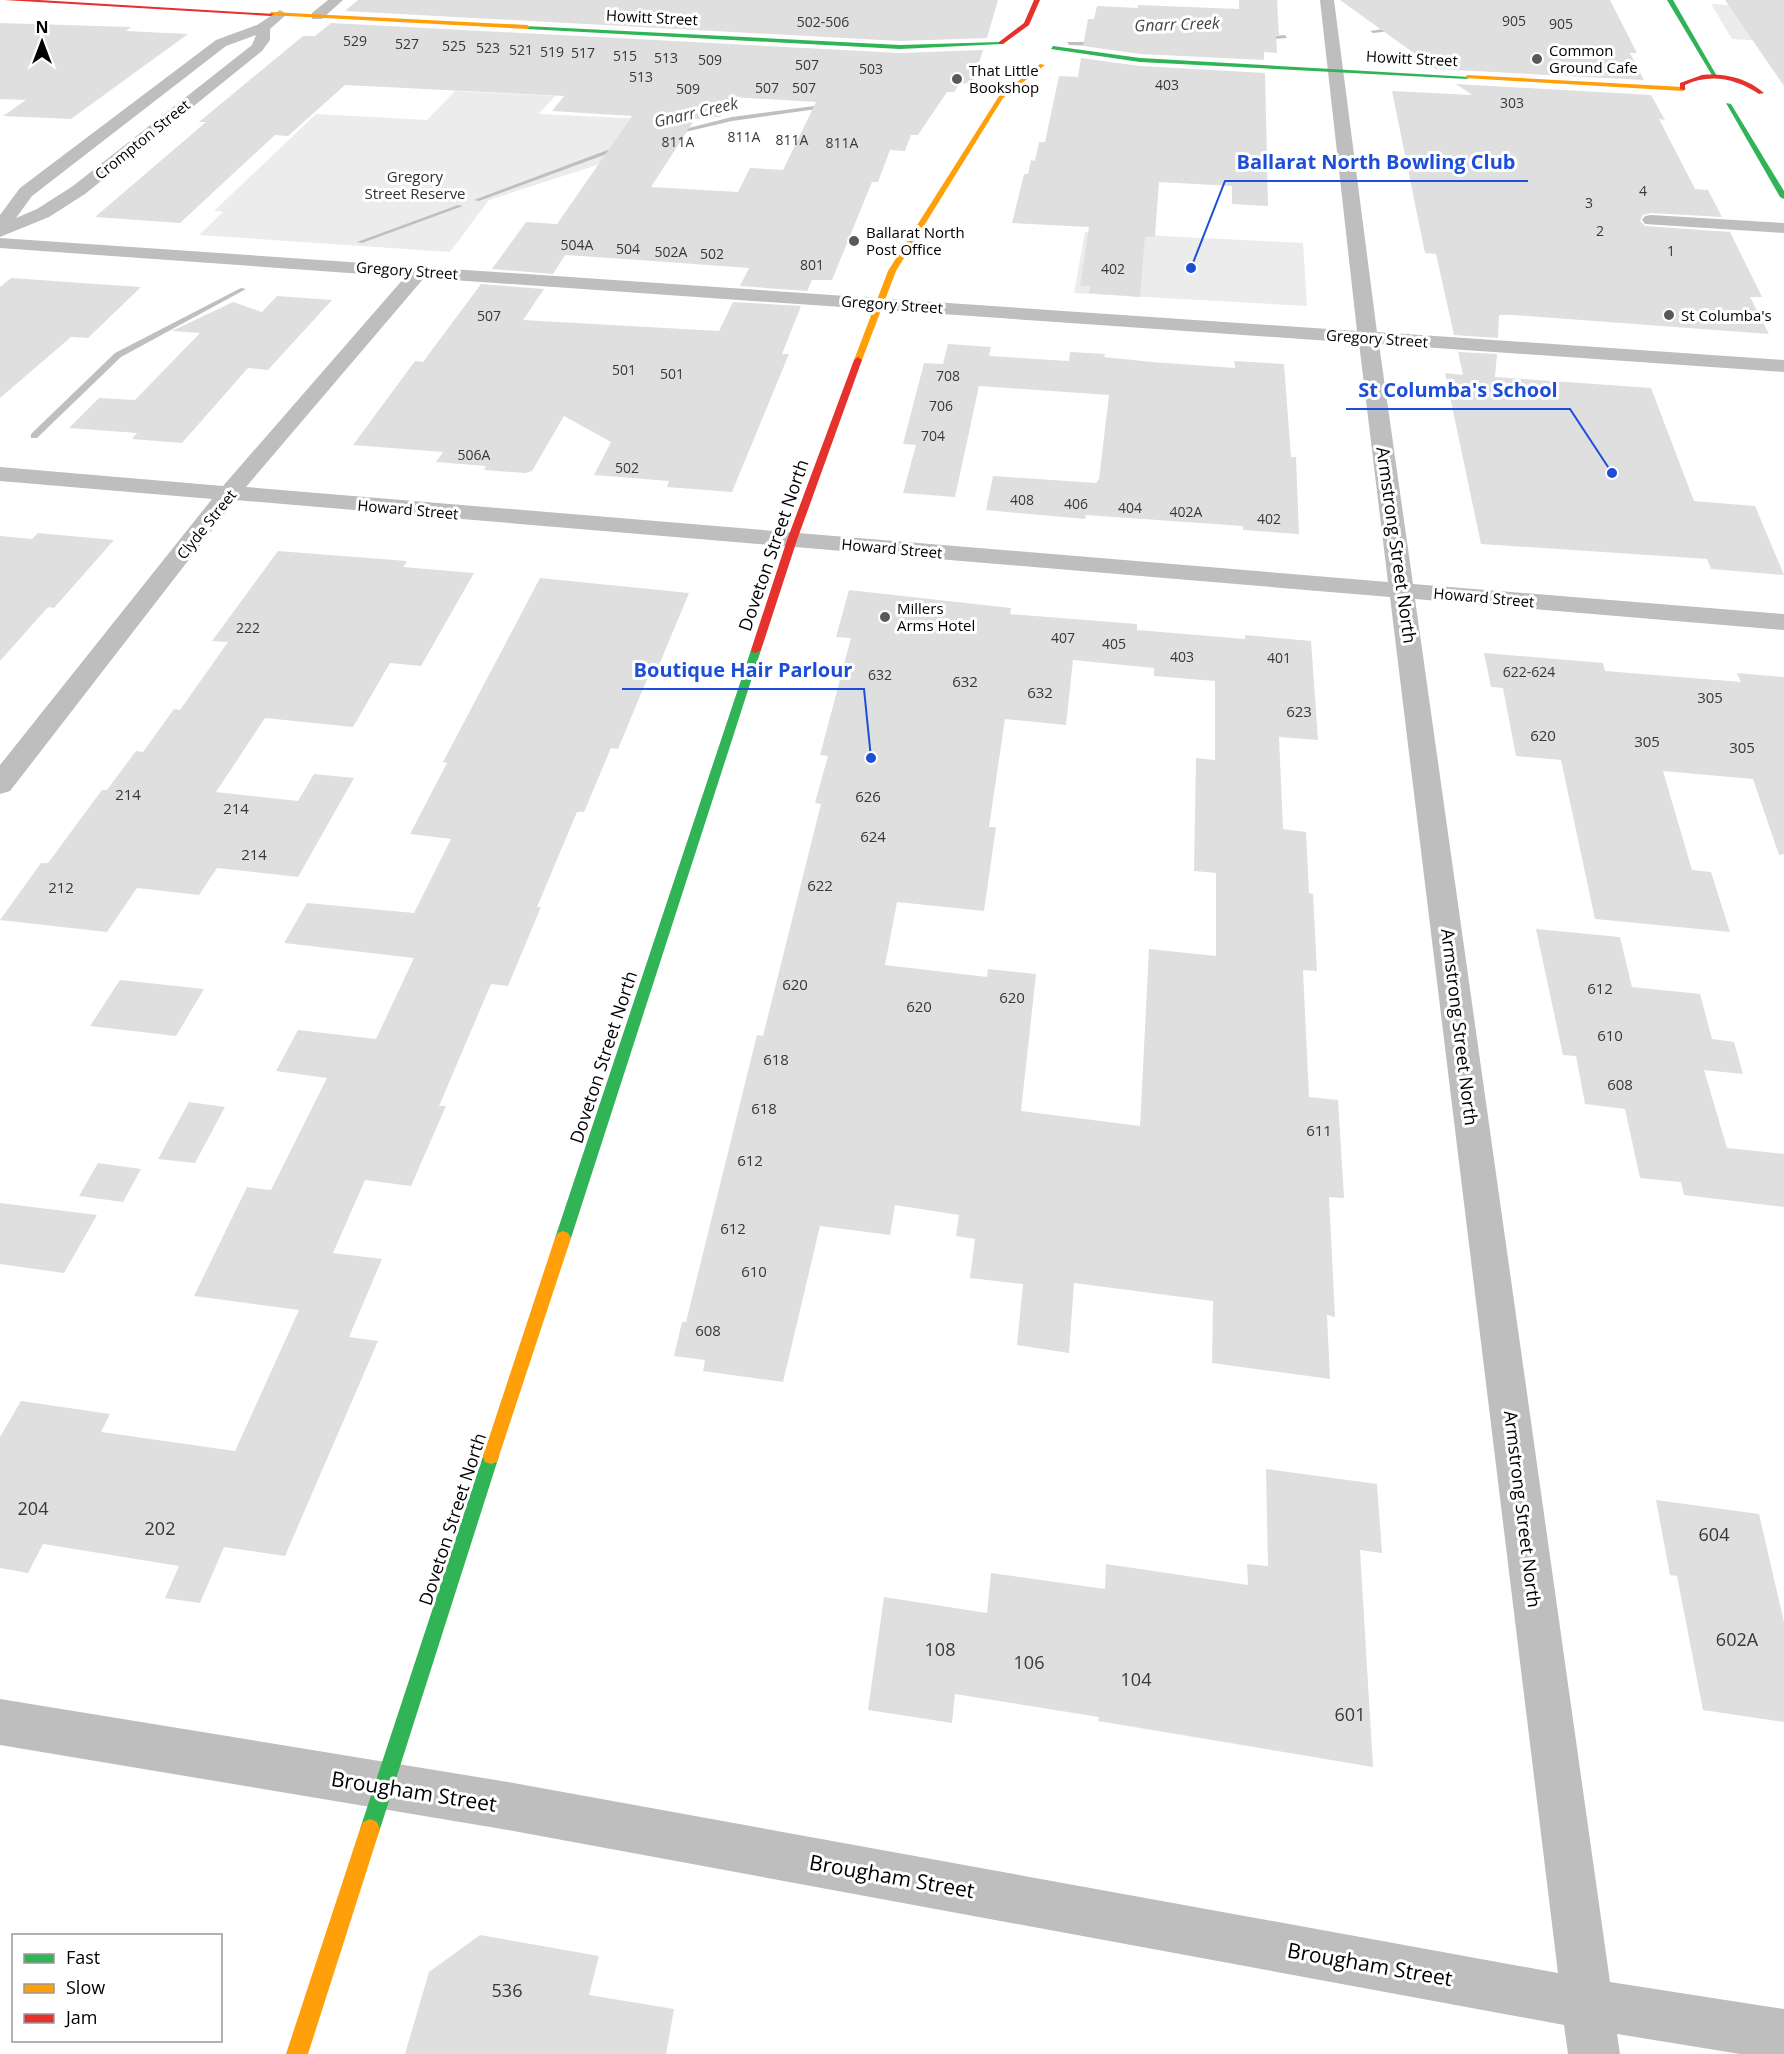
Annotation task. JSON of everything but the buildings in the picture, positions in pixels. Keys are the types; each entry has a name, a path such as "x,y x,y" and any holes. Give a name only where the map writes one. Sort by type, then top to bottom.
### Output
{"main road":[{"name":"Howitt Street","path":"6,0 900,46 1026,41"},
{"path":"1000,43 1024,27 1033,16 1037,0"},
{"path":"1670,0 1716,77 1748,84 1767,93 1757,100 1739,104 1713,102"},
{"path":"1033,16 1046,42 1058,57 1044,65"},
{"name":"Howitt Street","path":"1046,42 1140,60"},
{"name":"Howitt Street","path":"900,46 988,59 985,52 1000,43"},
{"name":"Howitt Street","path":"1016,66 1140,60 1688,93 1682,84 1687,80 1716,77"},
{"name":"Doveton Street North","path":"297,2054 337,1936 383,1785 792,540 879,303 892,271 1001,97 1044,65"},
{"name":"Doveton Street North","path":"1001,97 1002,81"},
{"path":"1739,104 1784,197"}],"street":[{"path":"317,16 336,0"},
{"name":"Armstrong Street North","path":"1327,0 1368,338 1594,2054"},
{"name":"Crompton Street","path":"0,232 15,204 26,192 221,43 263,27 280,14"},
{"name":"Crompton Street","path":"0,232 43,213 78,190 257,48 263,40 263,27"},
{"path":"1651,220 1784,228"},
{"name":"Gregory Street","path":"0,243 1784,366"},
{"name":"Clyde Street","path":"0,784 228,494 420,271"},
{"name":"Howard Street","path":"0,474 1784,622"},
{"name":"Brougham Street","path":"0,1722 383,1785 1587,2004 1784,2036"}],"green space":[{"path":"1711,4 1784,8 1784,42 1732,39"},
{"name":"Gregory Street Reserve","path":"455,91 555,96 539,114 646,119 625,156 489,200 450,252 199,235 223,212 214,211 316,114 427,120"},
{"path":"1085,232 1303,243 1307,306 1074,293"}],"waterway":[{"name":"Gnarr Creek","path":"1373,31 1397,29"},
{"name":"Gnarr Creek","path":"1260,38 1285,37"},
{"name":"Gnarr Creek","path":"1069,43 1098,44"},
{"name":"Gnarr Creek","path":"672,133 732,119 829,106"},
{"name":"Gnarr Creek","path":"477,200 621,147"},
{"path":"360,242 460,206"},
{"path":"34,436 118,355 243,289"}],"traffic: fast":[{"path":"1670,0 1716,77"},
{"path":"527,27 900,47 999,44"},
{"path":"1053,48 1140,60 1467,77"},
{"path":"1728,104 1784,197"},
{"path":"563,1238 756,650"},
{"path":"370,1829 491,1456"}],"traffic: slow":[{"path":"271,14 527,27"},
{"path":"858,360 892,271 1001,97 1042,65"},
{"path":"1467,77 1683,89"},
{"path":"491,1456 563,1238"},
{"path":"297,2054 370,1829"}],"traffic: jam":[{"path":"7,0 271,14"},
{"path":"1001,43 1027,24 1037,0"},
{"path":"1683,89 1682,84 1712,76 1743,82 1761,93"},
{"path":"756,650 792,540 858,360"}],"place":[{"name":"Common Ground Cafe","path":"1537,59"},
{"name":"That Little Bookshop","path":"957,79"},
{"name":"Ballarat North Post Office","path":"854,241"},
{"name":"Ballarat North Bowling Club","path":"1191,268"},
{"name":"St Columba's","path":"1669,315"},
{"name":"St Columba's School","path":"1612,473"},
{"name":"Millers Arms Hotel","path":"885,617"},
{"name":"Boutique Hair Parlour","path":"871,758"}]}
